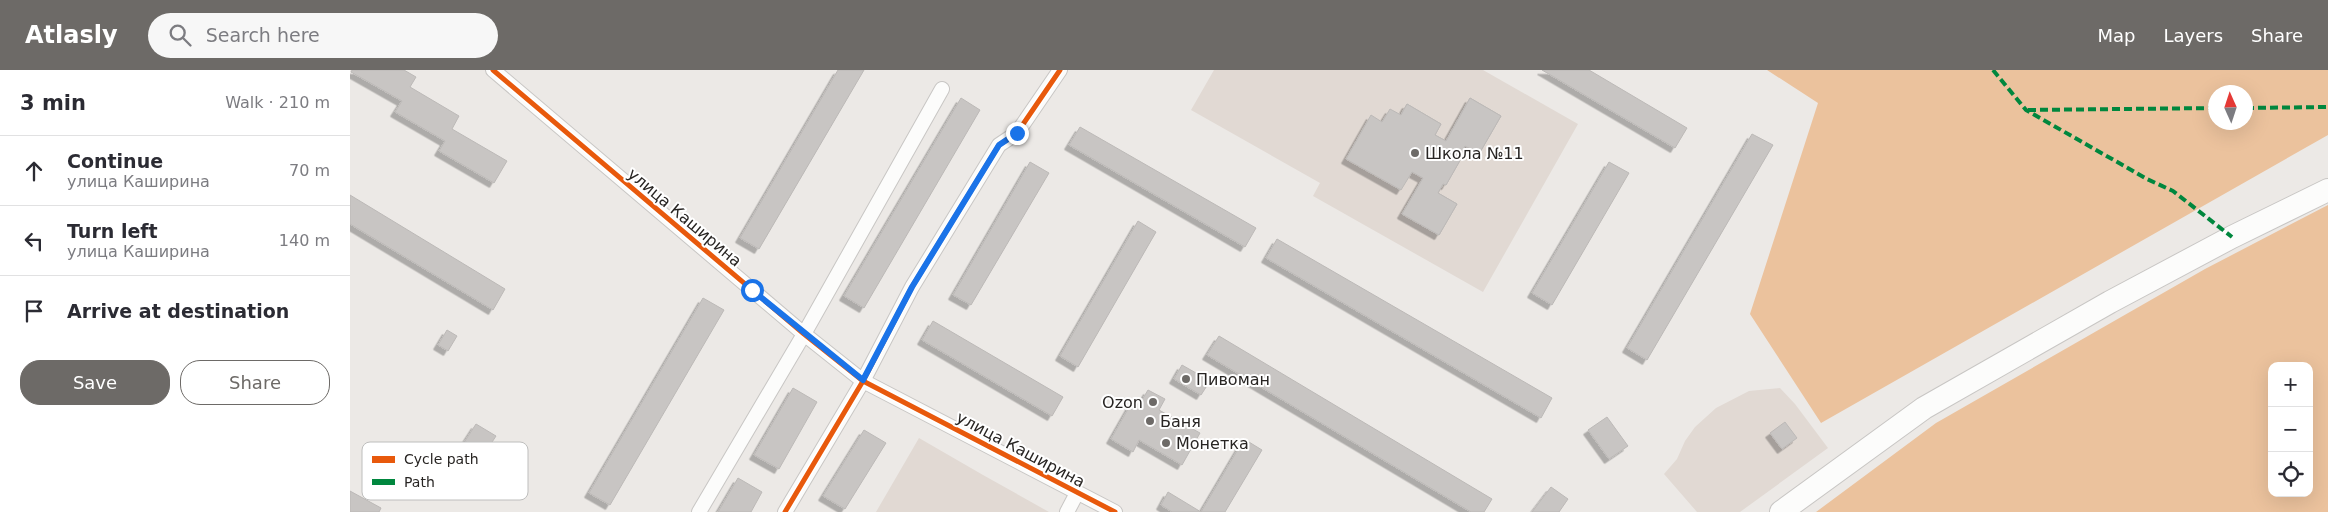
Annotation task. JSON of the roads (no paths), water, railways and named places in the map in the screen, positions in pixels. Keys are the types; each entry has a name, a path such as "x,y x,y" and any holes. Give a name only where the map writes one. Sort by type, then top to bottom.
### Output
{"main road":[{"path":"1781,512 1924,408 2118,298 2232,237 2328,190"}],"street":[{"name":"улица Каширина","path":"493,70 804,334 863,380 1114,512"},
{"path":"785,512 863,380 912,287 999,145 1017,133 1060,70"},
{"path":"699,512 804,334 942,89"},
{"name":"улица Каширина","path":"1066,512 1077,493"}],"place":[{"name":"Школа №11","path":"1415,153"},
{"name":"Пивоман","path":"1186,379"},
{"name":"Ozon","path":"1153,402"},
{"name":"Баня","path":"1150,421"},
{"name":"Монетка","path":"1166,443"}]}
